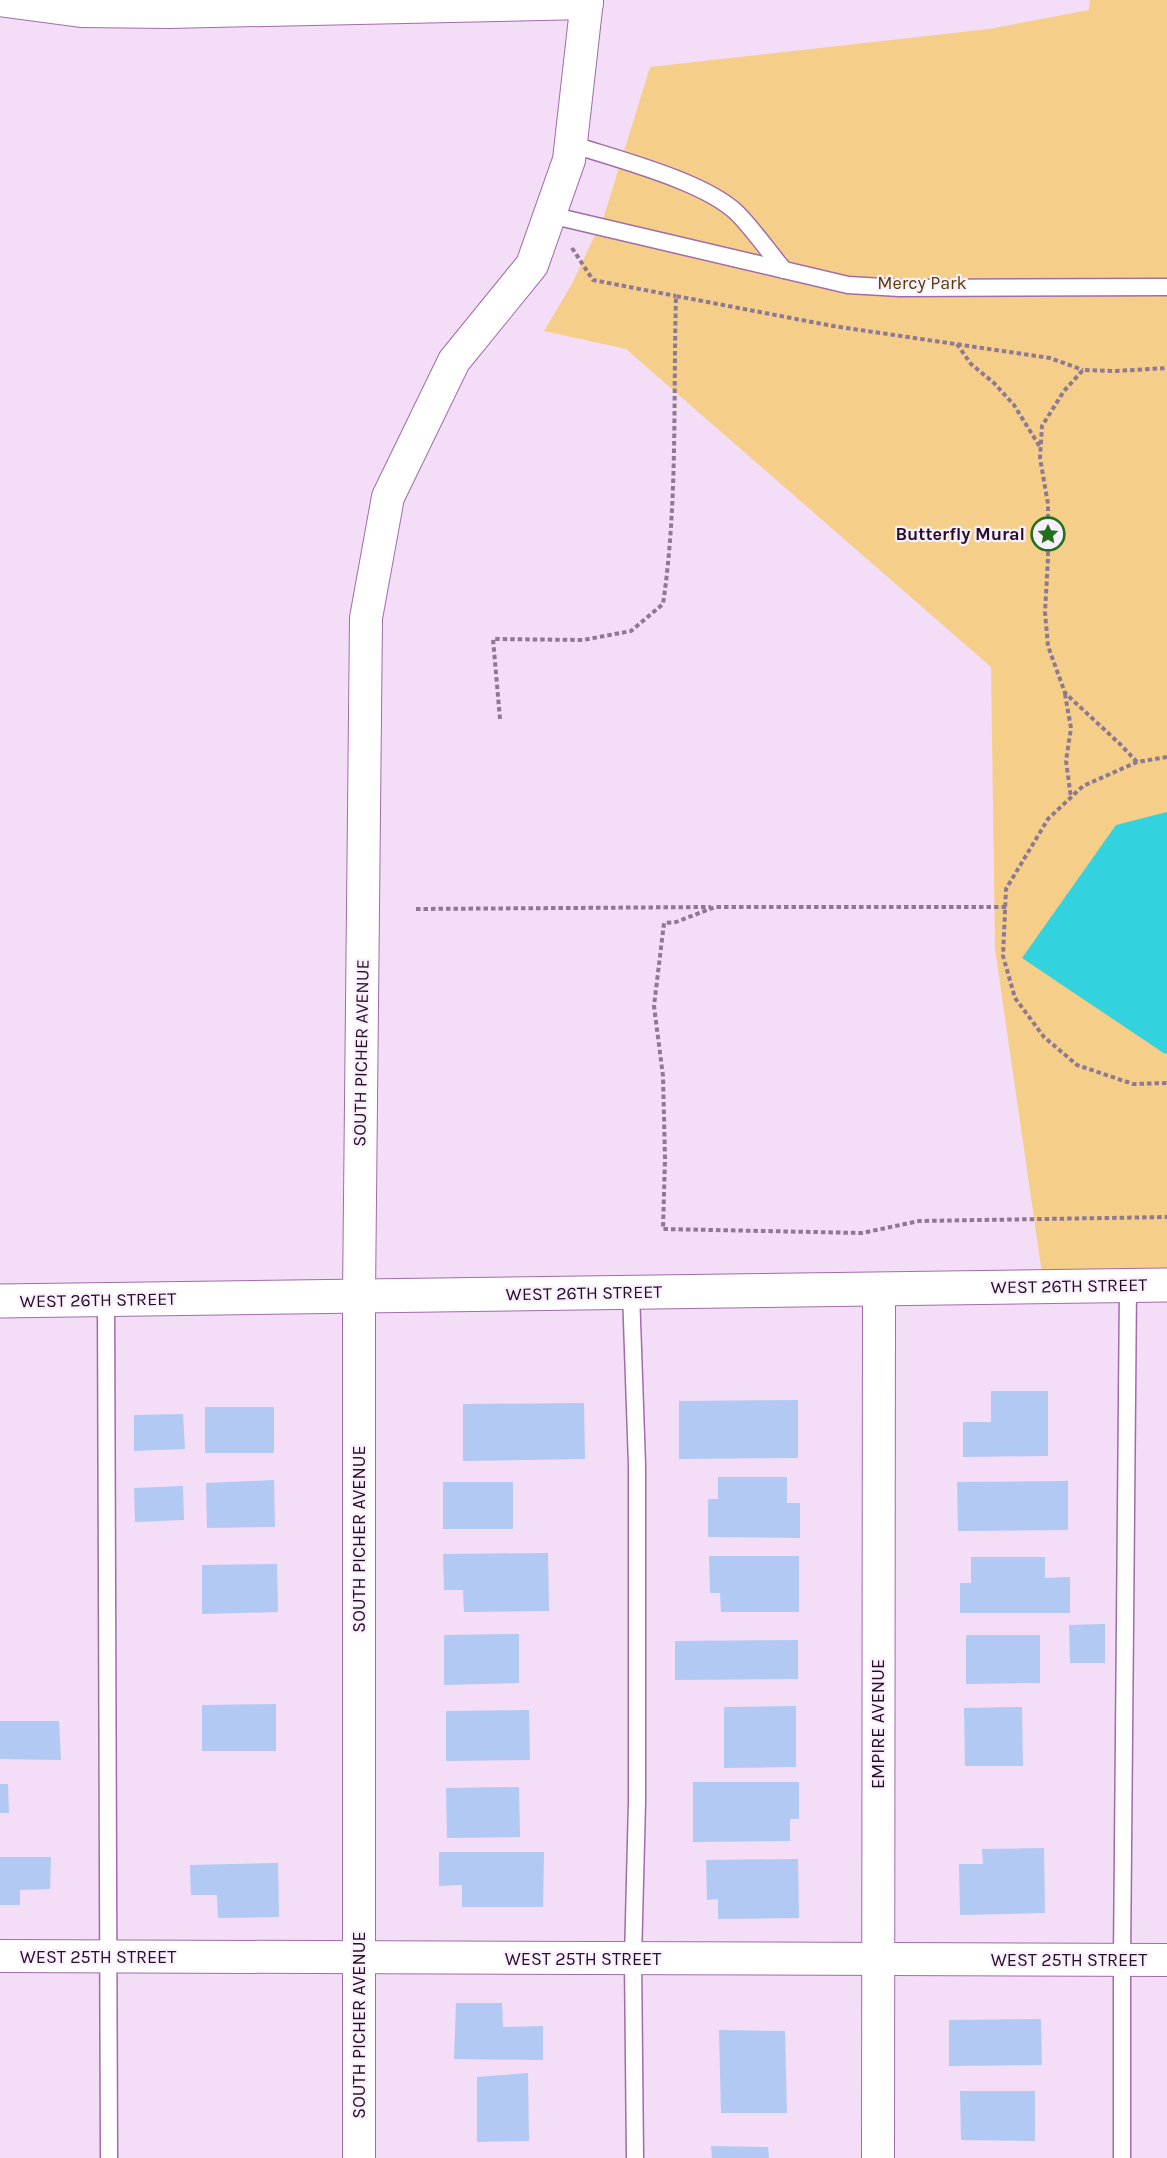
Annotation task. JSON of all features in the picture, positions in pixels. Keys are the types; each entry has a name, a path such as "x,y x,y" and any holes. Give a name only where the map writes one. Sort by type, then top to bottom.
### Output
{"main road":[{"name":"WEST 26TH STREET","path":"0,1301 1167,1285"}],"street":[{"path":"0,0 81,10 168,6 587,1"},
{"name":"SOUTH PICHER AVENUE","path":"359,2158 359,1296 366,618 388,497 454,361 532,265 550,215 569,160 587,1"},
{"name":"EMPIRE AVENUE","path":"878,2158 879,1289"},
{"name":"WEST 25TH STREET","path":"0,1956 1167,1960"}],"lane":[{"path":"571,144 674,178 715,197 736,212 784,270"},
{"path":"550,215 848,285 900,288 1167,287"},
{"path":"1122,2158 1128,1286"},
{"path":"632,1292 637,1465 637,1802 633,1959 635,2158"},
{"path":"106,1300 110,2158"}],"path":[{"path":"550,215 593,280 832,326 1050,358 1083,370 1167,368"},
{"path":"500,719 493,639 583,640 631,631 663,604 670,556 674,486 676,296"},
{"path":"956,344 971,364 994,383 1014,405 1040,448"},
{"path":"1071,798 1066,761 1071,728 1065,693 1048,646 1045,612 1048,504 1040,448 1042,426 1064,391 1083,370"},
{"path":"1065,693 1137,762"},
{"path":"1167,757 1137,762 1083,786 1048,819 1006,890 1003,956 1015,998 1044,1037 1077,1065 1133,1084 1167,1083"},
{"path":"715,907 676,922 664,923 654,1006 663,1076 665,1159 663,1229 862,1233 919,1221 1167,1217"},
{"path":"416,909 1006,907"}],"green space":[{"name":"Mercy Park","path":"1090,0 1167,0 1167,1286 1044,1287 995,949 991,667 626,349 544,331 572,284 604,216 650,67 989,29 1089,10"}],"water":[{"path":"1167,812 1167,1053 1165,1054 1022,958 1116,825"}],"building":[{"path":"991,1391 1048,1391 1048,1456 963,1457 963,1422 991,1422"},
{"path":"798,1400 798,1458 679,1459 679,1401"},
{"path":"584,1403 585,1459 463,1461 463,1404"},
{"path":"205,1407 274,1407 274,1453 205,1453"},
{"path":"183,1414 185,1449 134,1451 134,1415"},
{"path":"718,1477 787,1477 787,1503 800,1503 800,1538 708,1537 708,1499 718,1499"},
{"path":"274,1480 275,1527 207,1528 206,1483"},
{"path":"1068,1481 1068,1530 958,1531 957,1482"},
{"path":"443,1482 513,1482 513,1529 443,1529"},
{"path":"183,1486 184,1520 135,1522 134,1488"},
{"path":"548,1553 549,1611 464,1612 463,1590 444,1590 443,1554"},
{"path":"709,1556 799,1556 799,1612 721,1612 720,1593 710,1593"},
{"path":"971,1557 1045,1557 1045,1578 1070,1577 1070,1613 960,1613 960,1583 971,1583"},
{"path":"277,1564 278,1612 202,1614 202,1565"},
{"path":"1105,1624 1105,1663 1070,1663 1069,1625"},
{"path":"519,1634 519,1683 444,1685 444,1635"},
{"path":"966,1635 1040,1635 1040,1683 966,1684"},
{"path":"798,1640 798,1679 675,1680 675,1641"},
{"path":"276,1704 276,1751 202,1751 202,1705"},
{"path":"796,1706 796,1767 724,1768 724,1707"},
{"path":"1022,1707 1023,1766 965,1766 964,1708"},
{"path":"529,1710 530,1760 446,1761 446,1711"},
{"path":"0,1721 59,1721 61,1760 0,1759"},
{"path":"693,1782 799,1782 799,1819 790,1819 790,1841 693,1842"},
{"path":"0,1784 8,1784 9,1813 0,1813"},
{"path":"519,1787 520,1837 447,1838 446,1788"},
{"path":"1044,1848 1045,1913 960,1915 959,1864 983,1864 982,1849"},
{"path":"439,1852 544,1852 543,1907 462,1907 462,1885 439,1886"},
{"path":"0,1857 51,1857 50,1889 20,1890 20,1905 0,1905"},
{"path":"798,1859 799,1918 718,1919 718,1899 707,1900 706,1860"},
{"path":"278,1863 279,1917 218,1918 217,1895 191,1895 190,1865"},
{"path":"456,2003 502,2003 503,2027 543,2026 543,2060 454,2059"},
{"path":"1041,2019 1042,2065 949,2066 949,2020"},
{"path":"719,2030 785,2031 787,2113 721,2113"},
{"path":"528,2073 529,2141 477,2142 477,2077"},
{"path":"960,2091 1035,2091 1035,2141 961,2140"},
{"path":"711,2146 768,2147 769,2158 712,2158"}],"place":[{"name":"Butterfly Mural","path":"1048,534"}]}
